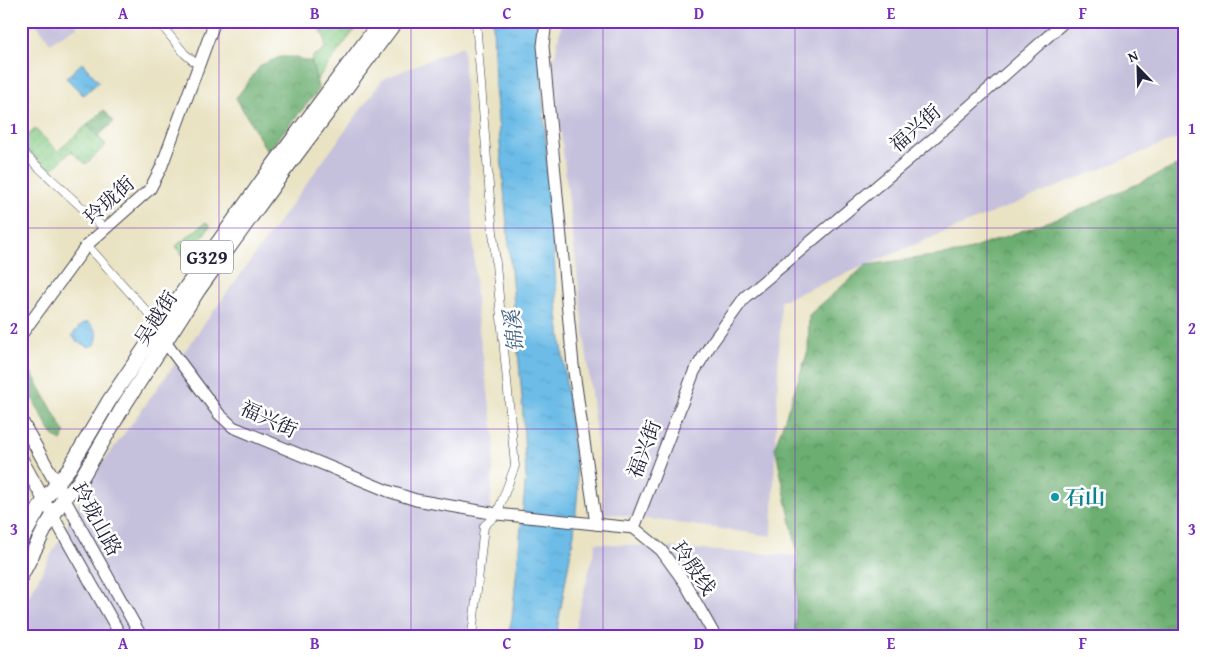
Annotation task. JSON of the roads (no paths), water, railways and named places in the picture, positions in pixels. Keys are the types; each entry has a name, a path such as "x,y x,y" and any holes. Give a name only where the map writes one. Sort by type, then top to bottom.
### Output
{"highway":[{"name":"吴越街","path":"21,541 44,500 70,467 109,401 160,326 272,167 381,21"},
{"name":"吴越街","path":"21,576 64,498 79,482 123,407 198,289 396,21"}],"main road":[{"name":"玲珑山路","path":"21,420 64,498"},
{"name":"玲珑山路","path":"21,458 44,500"}],"street":[{"path":"158,21 185,54 199,66"},
{"name":"玲珑街","path":"21,335 88,245 150,189 162,163 215,21"},
{"path":"472,636 484,526 497,514 516,466 491,211 476,21"},
{"path":"546,21 544,46 573,365 596,524"},
{"name":"福兴街","path":"165,342 219,414 234,427 388,491 416,500 497,514 634,528 694,372 711,344 745,297 934,138 1065,21"},
{"path":"21,151 105,229"},
{"path":"88,245 160,326"},
{"name":"玲珑山路","path":"64,498 141,636"},
{"name":"玲珑山路","path":"44,500 121,636"},
{"name":"玲殷线","path":"634,528 661,550 684,582 716,636"}],"water":[{"path":"493,21 539,21 558,313 578,489 574,533 556,636 508,636 512,618 526,477 522,397 495,86"},
{"path":"82,63 99,82 83,95 66,78"},
{"path":"88,322 95,329 97,335 95,345 89,347 77,342 72,335 82,324"}],"place":[{"name":"石山","path":"1055,497"}],"water label":[{"name":"锦溪","path":"514,331"}]}
